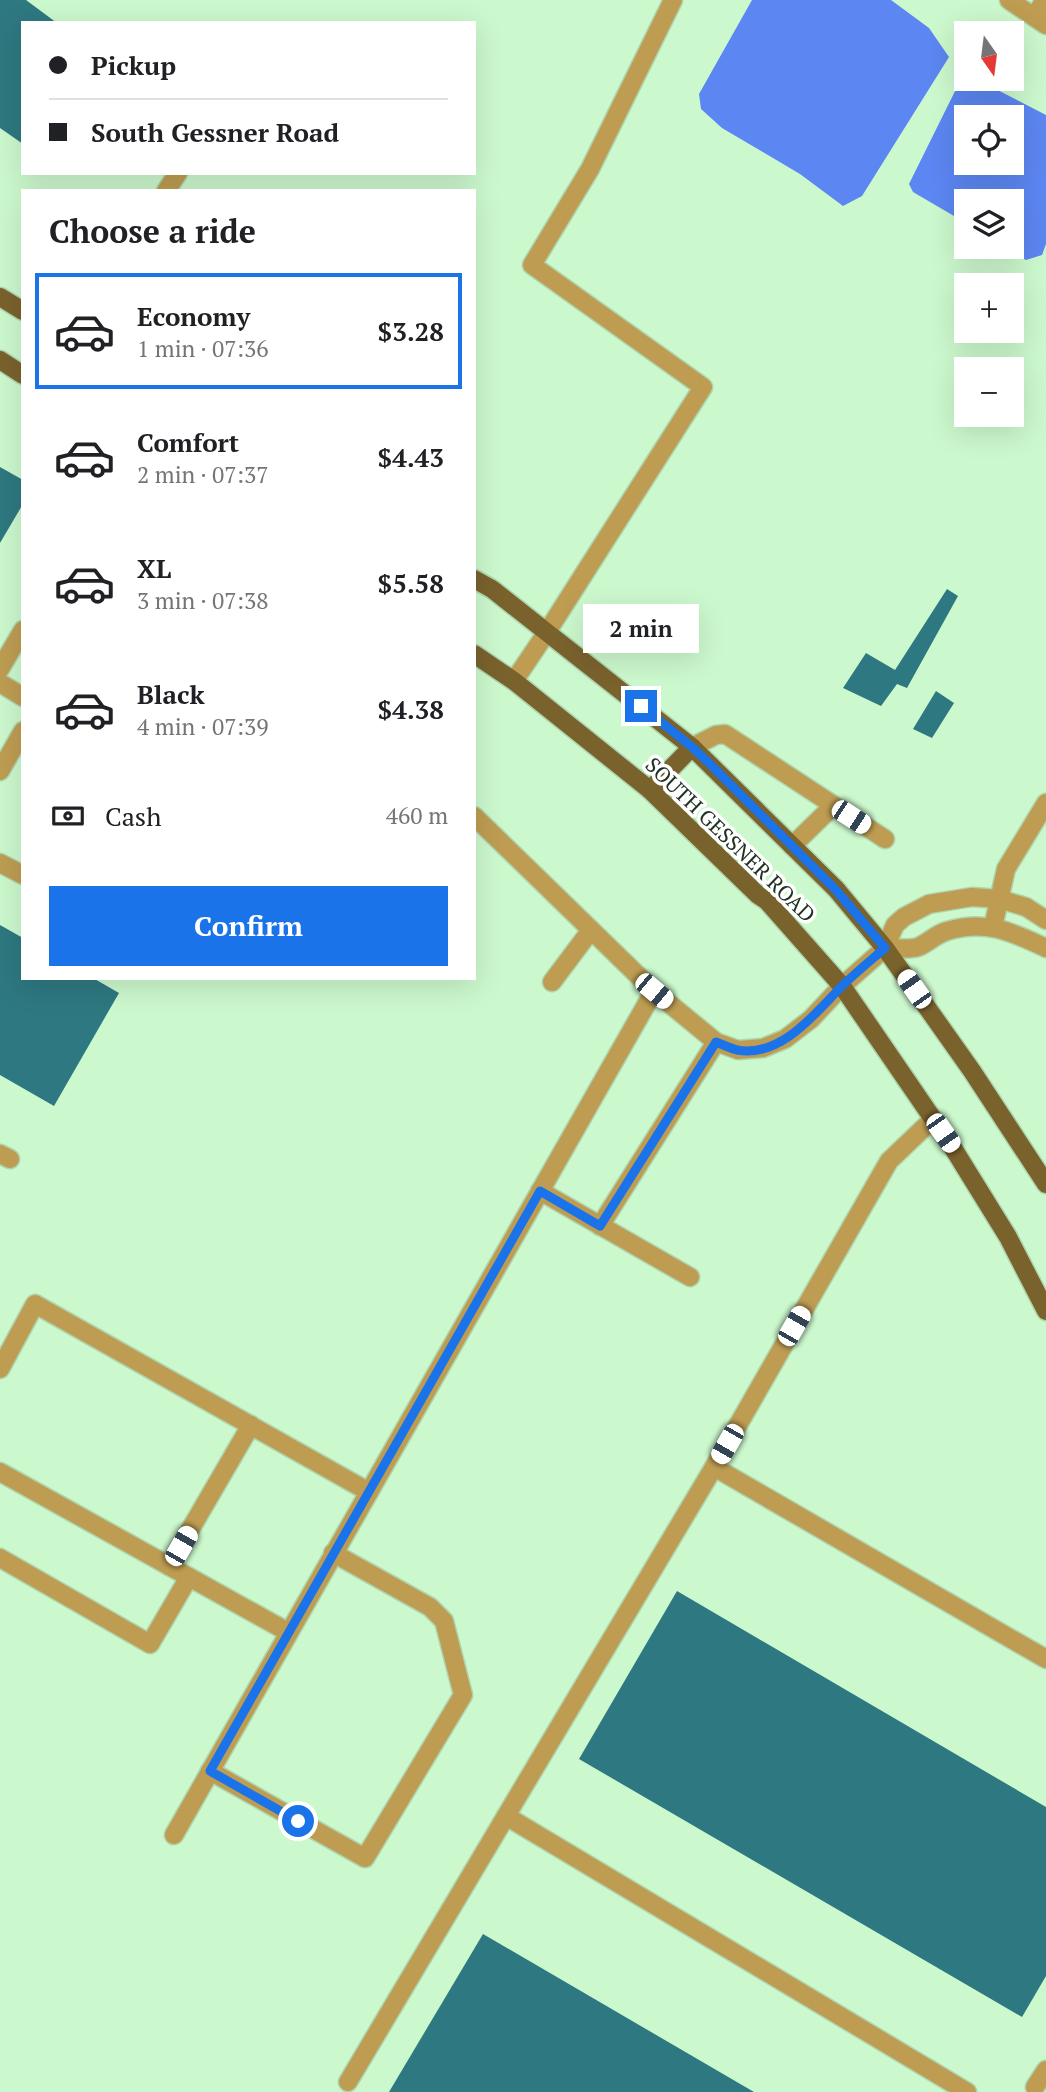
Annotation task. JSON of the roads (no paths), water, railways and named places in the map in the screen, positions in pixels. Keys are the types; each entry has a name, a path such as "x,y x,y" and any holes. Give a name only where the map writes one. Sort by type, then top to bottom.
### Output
{"main road":[{"path":"0,297 21,310"},
{"path":"0,360 21,371"},
{"name":"SOUTH GESSNER ROAD","path":"476,580 492,589 692,747 835,889 885,948 1046,1184"},
{"name":"SOUTH GESSNER ROAD","path":"476,655 513,681 650,790 767,901 842,986 953,1148 1008,1237 1046,1311"},
{"path":"650,790 692,747"}],"street":[{"path":"513,681 703,387 532,265 590,169 673,0"},
{"path":"1009,0 1040,21 1045,0"},
{"path":"0,669 21,633"},
{"path":"0,683 21,696"},
{"path":"0,771 21,734"},
{"path":"692,747 716,735 725,734 885,839"},
{"path":"993,927 1006,869 1046,803"},
{"path":"792,846 833,806"},
{"path":"476,818 654,991 716,1042 738,1050 763,1048 785,1039 811,1019 842,986 885,948 895,925 929,904 972,897 999,899 1026,907 1046,920"},
{"path":"0,863 21,874"},
{"path":"885,948 916,948 944,932 965,927 1008,930 1046,948"},
{"path":"552,982 591,930"},
{"path":"174,1835 654,991"},
{"path":"600,1226 716,1042"},
{"path":"348,2082 714,1467 888,1161 933,1119"},
{"path":"540,1191 690,1278"},
{"path":"0,1369 35,1304 369,1492"},
{"path":"169,1566 251,1426"},
{"path":"714,1467 1046,1659"},
{"path":"0,1472 288,1632"},
{"path":"210,1771 365,1858 463,1695 444,1621 430,1607 333,1553"},
{"path":"0,1558 150,1644 189,1577"},
{"path":"506,1816 967,2092"},
{"path":"1035,2087 1046,2070"}],"water":[{"path":"752,0 891,0 929,28 949,57 862,196 843,206 800,174 722,128 701,109 699,94"},
{"path":"955,91 999,91 1046,115 1046,244 1042,255 1024,259 1024,189 954,189 954,216 913,192 909,184"}]}
